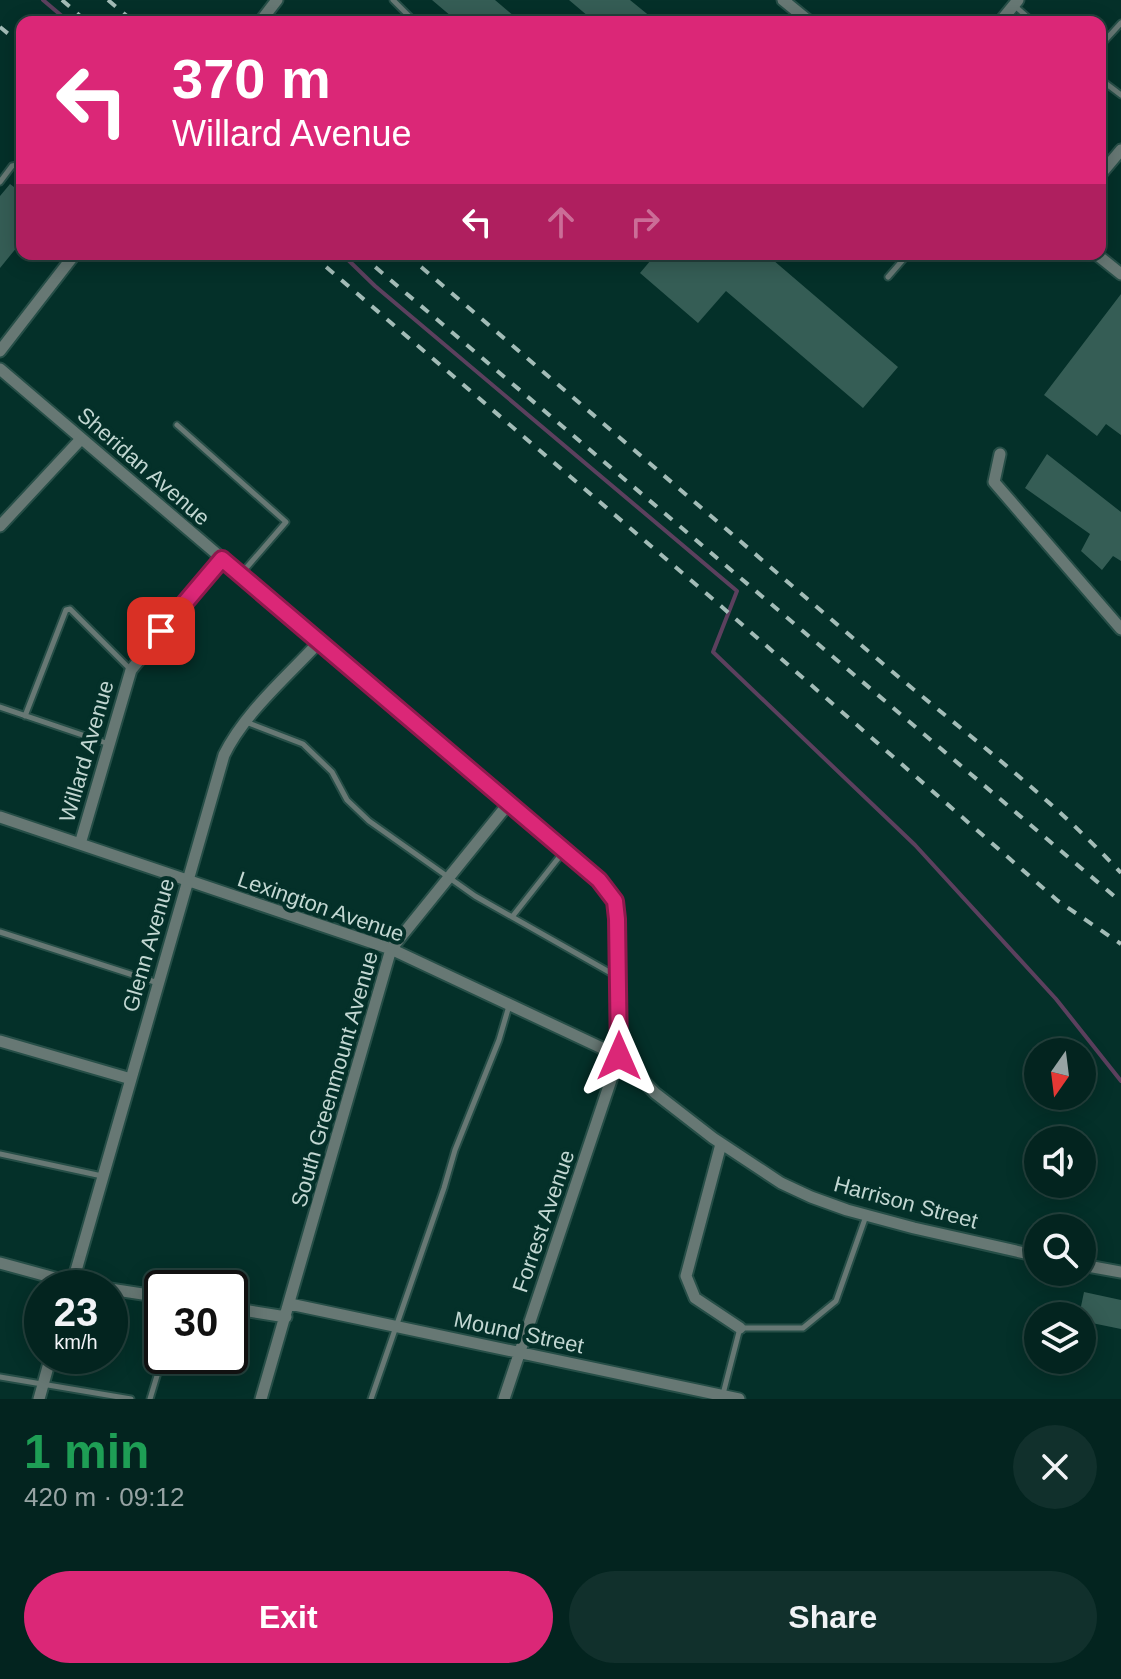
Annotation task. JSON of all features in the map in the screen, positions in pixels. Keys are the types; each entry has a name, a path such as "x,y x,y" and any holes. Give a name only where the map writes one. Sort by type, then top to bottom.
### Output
{"street":[{"path":"265,16 277,0"},
{"path":"783,0 803,16"},
{"path":"1106,168 1121,150"},
{"path":"0,351 70,260"},
{"path":"1104,260 1121,274"},
{"name":"Sheridan Avenue","path":"0,369 599,880 615,901 619,1056"},
{"path":"0,526 81,439"},
{"path":"1000,454 994,482 1121,629"},
{"name":"Willard Avenue","path":"80,844 131,670 222,559"},
{"name":"Glenn Avenue","path":"77,1270 224,755 231,740 246,722 319,642"},
{"name":"South Greenmount Avenue","path":"261,1399 391,949 509,803"},
{"name":"Lexington Avenue","path":"0,817 391,949 619,1056"},
{"path":"0,1041 131,1079"},
{"name":"Harrison Street","path":"619,1056 655,1093 721,1144 781,1183 866,1216 1024,1253"},
{"name":"Forrest Avenue","path":"504,1399 619,1056"},
{"path":"721,1144 686,1276 695,1298 740,1328"},
{"path":"0,1263 24,1271"},
{"path":"1096,1268 1121,1272"},
{"name":"Mound Street","path":"290,1304 739,1399"},
{"path":"248,1311 286,1317"},
{"path":"39,1399 46,1374"}],"lane":[{"path":"393,0 409,16"},
{"path":"1106,39 1121,23"},
{"path":"0,182 16,165"},
{"path":"888,277 903,260"},
{"path":"177,425 286,522 240,575"},
{"path":"25,716 66,610 70,609 131,670"},
{"path":"0,707 110,744"},
{"path":"246,722 303,744 332,772 347,800 369,821 512,917 619,977"},
{"path":"512,917 565,850"},
{"path":"0,932 158,983"},
{"path":"371,1399 455,1150 499,1040 509,1005"},
{"path":"0,1154 103,1176"},
{"path":"722,1397 740,1328 803,1328 836,1301 866,1216"},
{"path":"150,1399 158,1374"},
{"path":"0,1377 131,1399"}],"building":[{"path":"432,0 495,0 514,16 451,16"},
{"path":"569,0 630,0 650,16 588,16"},
{"path":"10,184 16,188 16,248 0,268 0,196"},
{"path":"651,260 773,260 898,367 863,408 726,291 698,323 640,273"},
{"path":"1121,294 1121,435 1106,424 1097,436 1044,395"},
{"path":"1047,454 1121,512 1121,561 1113,556 1102,570 1081,551 1090,534 1025,488"},
{"path":"1084,1292 1121,1300 1121,1329 1096,1324 1096,1302 1082,1302"}],"waterway":[{"path":"43,0 62,16"},
{"path":"348,260 375,286 737,591 713,652 915,845 1056,999 1121,1081"}],"railway":[{"path":"62,0 80,16"},
{"path":"108,0 127,16"},
{"path":"0,27 16,40"},
{"path":"318,260 1058,901 1121,944"},
{"path":"367,260 1121,902"},
{"path":"413,260 1032,788 1121,873"}],"route":[{"path":"161,631 222,559 599,880 615,901 619,1056"}]}
